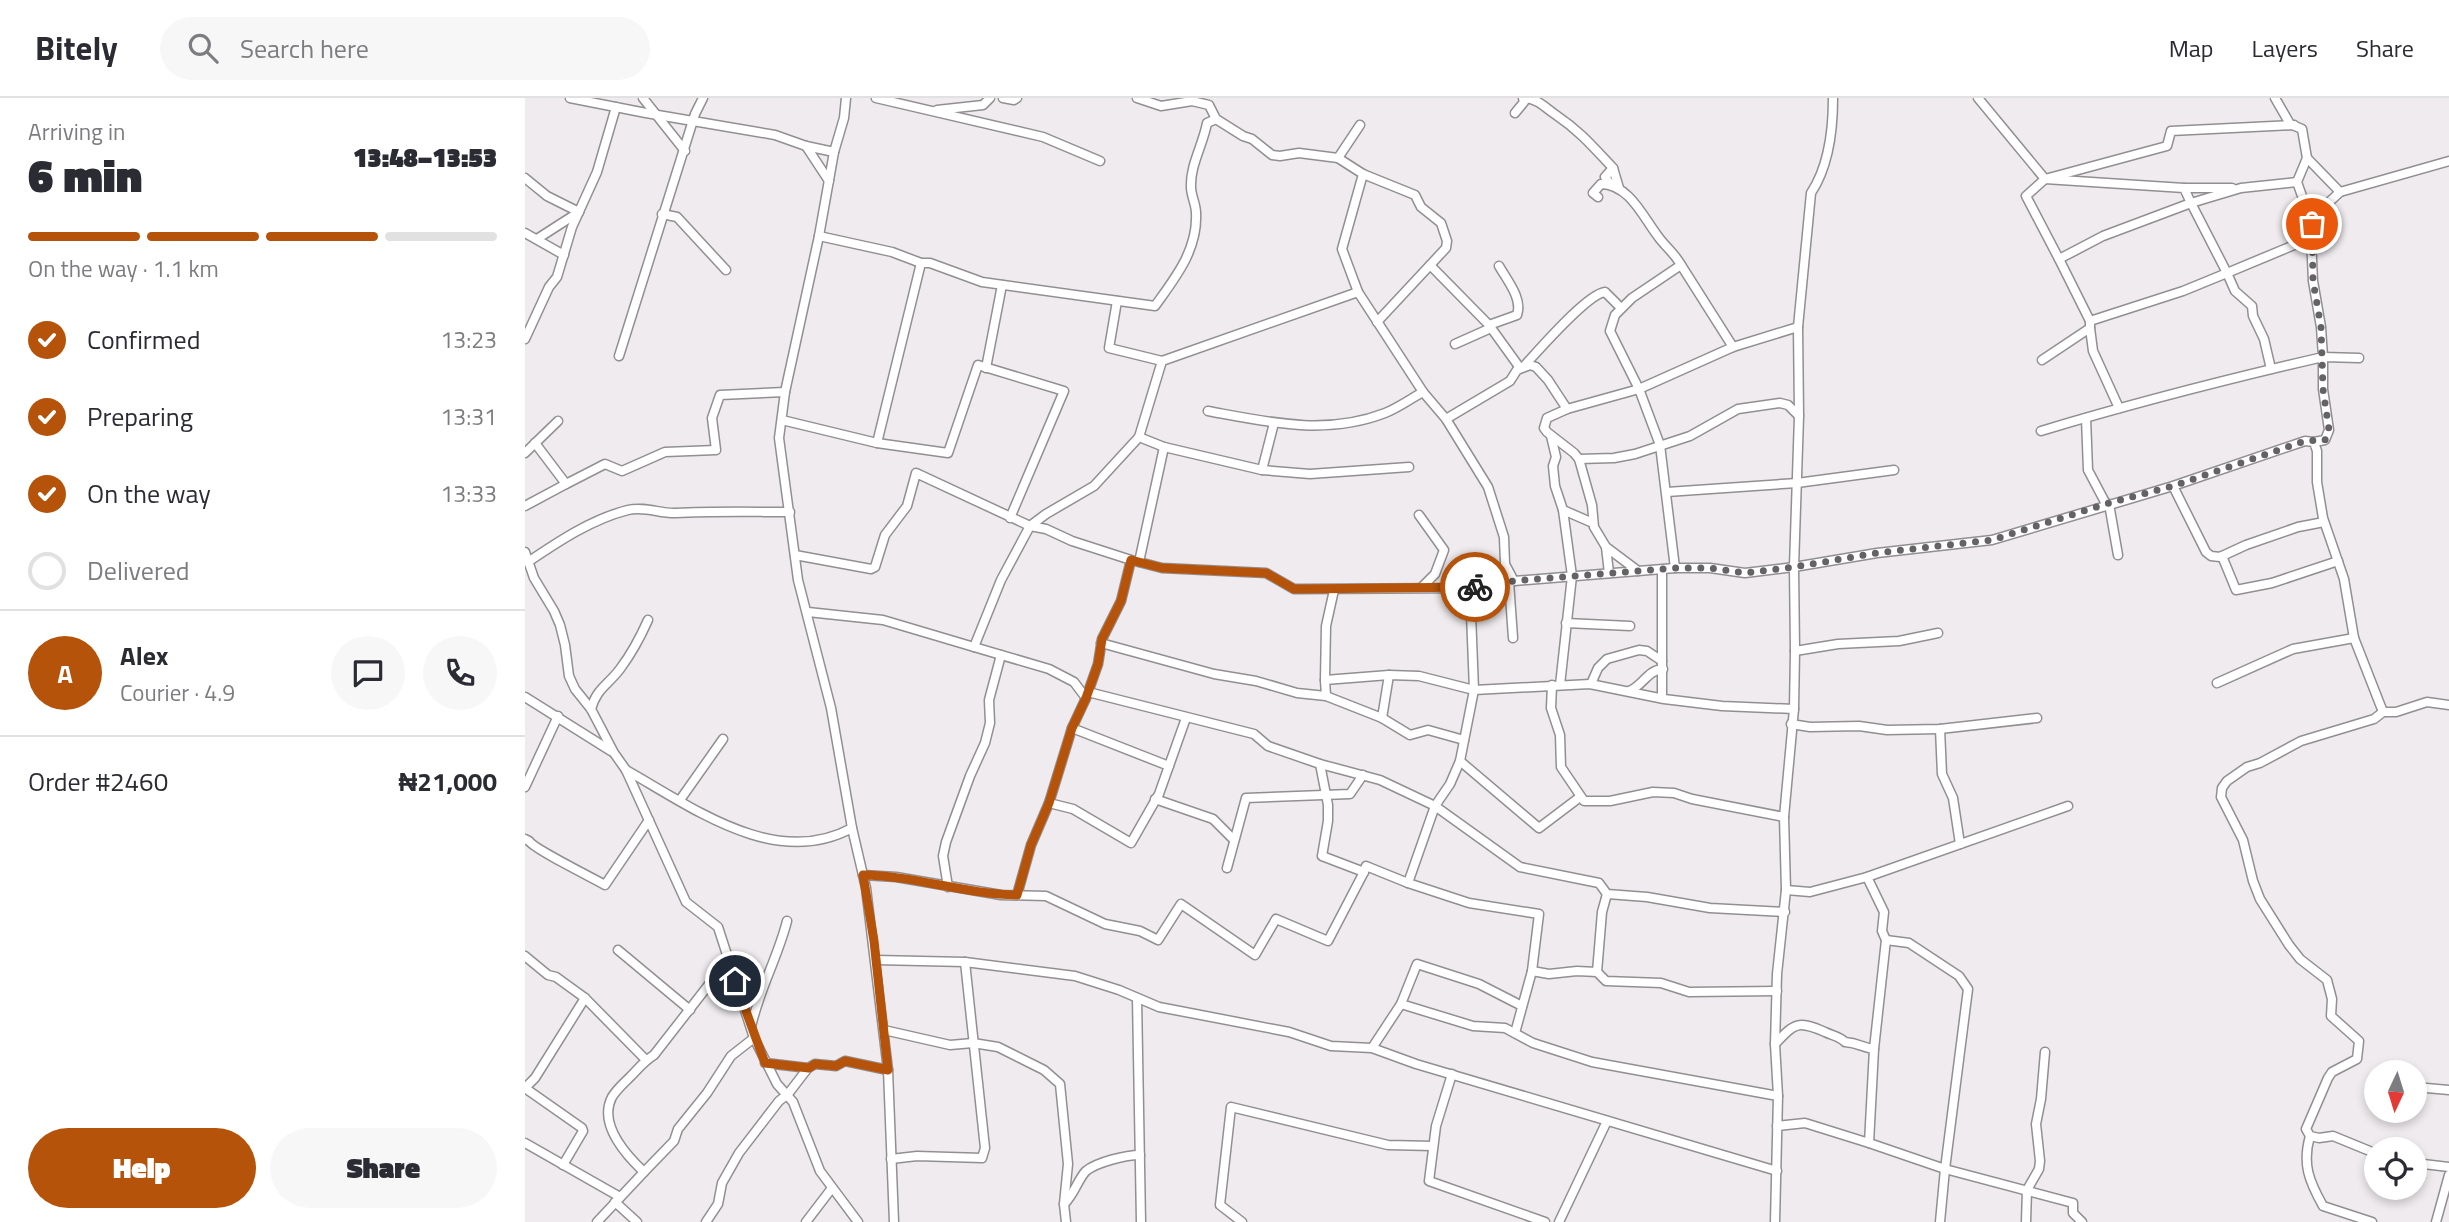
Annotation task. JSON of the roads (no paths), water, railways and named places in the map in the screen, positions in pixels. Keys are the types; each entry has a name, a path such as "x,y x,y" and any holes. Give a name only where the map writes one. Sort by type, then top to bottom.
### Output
{"street":[{"path":"570,98 600,101 657,116 775,135 834,152"},
{"path":"643,98 685,151"},
{"path":"619,356 662,214 703,98"},
{"path":"846,98 844,118 834,152 819,236 785,392 779,438 798,580 831,708 863,875 876,960 888,1070 894,1222"},
{"path":"876,98 1043,136 1100,161"},
{"path":"930,111 983,105 990,98"},
{"path":"1003,98 1017,98"},
{"path":"1137,98 1161,106 1192,101 1209,105 1216,119 1252,139 1272,155 1299,153 1338,158 1363,174 1415,195 1422,207 1441,223 1445,232 1446,248 1377,322"},
{"path":"1515,113 1524,98 1541,102 1573,125 1594,145 1600,158 1613,168 1615,186"},
{"path":"1775,1222 1778,1096 1775,1044 1786,890 1784,817 1794,709 1798,327 1811,193 1820,179 1826,158 1833,123 1833,98"},
{"path":"1978,98 2045,179 2184,188 2242,188 2298,182"},
{"path":"795,555 871,569 875,567 885,535 907,506 916,473 1010,518 1135,561 1162,568 1266,573 1294,589 1470,588 1511,581 1675,568 1710,568 1745,573 1877,553 1992,540 2173,486 2305,441 2325,440 2329,430 2323,389 2321,327 2313,281 2312,224 2298,182 2307,158 2302,129 2290,124 2275,98"},
{"path":"525,339 549,287 557,277 579,212 597,172 616,107"},
{"path":"819,236 892,253 921,263 930,263 982,282 1155,306 1184,265 1191,250 1197,216 1191,188 1194,165 1207,123 1216,119"},
{"path":"1338,158 1360,125"},
{"path":"2119,408 2093,351 2090,325 2026,195 2045,179 2167,146 2171,131 2294,125"},
{"path":"806,146 829,181"},
{"path":"2307,158 2340,192"},
{"path":"2312,224 2340,192 2449,161"},
{"path":"1363,174 1342,250 1358,292 1423,392 1446,419 1488,487 1504,537 1505,564 1511,581 1513,638"},
{"path":"525,178 547,196 579,212"},
{"path":"1598,197 1593,192 1601,184 1615,186 1640,208 1661,241 1671,249 1733,347"},
{"path":"2184,188 2235,291 2252,306 2271,369"},
{"path":"2059,259 2103,236 2191,203 2242,188"},
{"path":"537,239 579,212"},
{"path":"662,214 677,217 726,270"},
{"path":"525,233 564,255"},
{"path":"2042,360 2090,325 2183,291 2311,238"},
{"path":"877,443 921,263"},
{"path":"1430,265 1490,326 1522,367 1536,368 1548,380 1567,409"},
{"path":"1675,568 1660,445 1639,389 1610,331 1610,324 1632,298 1681,265"},
{"path":"1455,344 1517,315 1517,299 1499,266"},
{"path":"986,368 1002,285"},
{"path":"1117,301 1109,348 1162,361 1358,292"},
{"path":"1446,419 1510,381 1560,327 1597,295 1605,292 1621,308"},
{"path":"1609,573 1606,547 1593,523 1593,505 1578,457 1544,428 1548,418 1567,409 1639,389 1733,347 1798,327"},
{"path":"2041,431 2119,408 2323,357 2359,358"},
{"path":"974,647 1001,580 1030,526 1094,486 1139,438 1162,361"},
{"path":"782,420 877,443 948,453 978,365 1064,391 1010,518"},
{"path":"525,506 605,464 622,471 665,452 716,450 712,418 720,395 785,392"},
{"path":"1208,411 1306,427 1338,426 1387,412 1423,392"},
{"path":"1556,457 1614,458 1635,454 1690,436 1738,409 1780,403 1788,405 1799,416"},
{"path":"2086,418 2088,470 2108,504 2118,555"},
{"path":"525,453 558,421"},
{"path":"1262,470 1274,423"},
{"path":"1551,436 1556,457 1553,466 1555,486 1563,510 1572,576 1551,708 1560,735 1561,767 1584,800 1610,801 1653,793 1674,793 1784,817"},
{"path":"1139,438 1164,447 1262,470 1310,474 1409,467"},
{"path":"2314,442 2324,522 2343,579 2354,638 2383,712"},
{"path":"535,443 566,484"},
{"path":"1017,895 1031,845 1049,803 1072,728 1087,695 1101,643 1121,601 1135,561 1164,447"},
{"path":"1667,492 1797,484 1894,470"},
{"path":"2173,486 2206,552 2211,556 2222,556 2298,527 2324,522"},
{"path":"528,562 565,536 629,510 673,513 790,512"},
{"path":"1563,510 1593,523"},
{"path":"1419,515 1444,550 1435,574 1422,587"},
{"path":"1606,547 1638,571"},
{"path":"525,552 534,578 560,625 569,676 575,689 591,709 626,770 686,902 718,927 754,1038 765,1063 777,1084 788,1094 820,1171 858,1222"},
{"path":"2222,556 2237,590 2272,583 2337,561"},
{"path":"1662,570 1662,698"},
{"path":"1408,883 1435,806 1450,784 1460,761 1474,690 1470,588"},
{"path":"1326,696 1326,626 1334,590"},
{"path":"808,612 883,620 1049,668 1074,682 1087,695 1254,734 1268,746 1320,764 1380,780 1435,806 1520,867 1599,883 1607,894 1647,897 1710,908 1785,912"},
{"path":"591,709 595,694 610,682 636,647 648,620"},
{"path":"1566,623 1630,625"},
{"path":"1795,651 1838,644 1899,641 1938,633"},
{"path":"2217,682 2293,649 2354,638"},
{"path":"1101,643 1214,674 1326,696 1382,718 1410,735 1428,730 1464,740"},
{"path":"1591,684 1598,667 1607,659 1639,650 1647,651 1662,665"},
{"path":"948,887 943,856 946,842 985,743 990,723 989,700 1002,655"},
{"path":"1628,691 1636,688 1644,678 1662,665"},
{"path":"1325,680 1389,675 1419,676 1474,690 1591,684 1722,706 1794,709"},
{"path":"1382,718 1389,675"},
{"path":"525,697 614,753"},
{"path":"2372,1222 2323,1206 2309,1182 2305,1152 2310,1136 2306,1129 2309,1117 2327,1079 2332,1072 2357,1059 2359,1041 2331,1016 2332,999 2327,980 2294,952 2260,899 2243,840 2221,797 2222,788 2227,781 2247,767 2301,741 2374,719 2383,712 2396,712 2427,702 2449,705"},
{"path":"525,787 558,716"},
{"path":"1049,803 1073,809 1131,844 1155,799 1186,718"},
{"path":"1791,724 1811,727 1859,726 1887,730 1940,729 2037,718"},
{"path":"1072,728 1169,766"},
{"path":"1940,729 1942,774 1953,799 1960,844"},
{"path":"680,800 723,739"},
{"path":"1460,761 1539,828 1580,797"},
{"path":"1320,764 1328,821 1322,856 1364,872"},
{"path":"626,770 730,827 779,840 824,840 852,828"},
{"path":"1227,868 1246,798 1350,794 1363,775"},
{"path":"1155,799 1213,819 1233,839"},
{"path":"1786,890 1810,892 1867,877 2068,806"},
{"path":"525,839 533,847 605,885 649,820"},
{"path":"863,875 896,877 948,887 1017,895 1046,896 1105,924 1140,931 1158,940 1181,904 1255,955 1276,919 1328,941 1366,866 1469,903 1539,914 1532,971 1515,1033"},
{"path":"1867,877 1884,912 1882,931 1886,940 1874,1049 1870,1143"},
{"path":"1597,972 1601,912 1607,894"},
{"path":"751,1027 787,921"},
{"path":"1886,940 1909,943 1959,976 1968,989 1944,1169 1940,1222"},
{"path":"618,950 690,1010"},
{"path":"525,956 548,975 556,976 585,998 646,1059"},
{"path":"644,1172 631,1160 614,1135 609,1112 611,1100 646,1059 654,1055 728,960"},
{"path":"876,960 965,962 1075,976 1159,1007 1289,1032 1331,1046 1372,1048 1777,1171"},
{"path":"891,1159 935,1156 982,1158 985,1148 965,962"},
{"path":"1372,1048 1401,1004 1417,964 1479,984 1523,1006"},
{"path":"1532,971 1549,974 1597,972 1607,981 1661,983 1689,992 1777,991"},
{"path":"563,1165 583,1131 582,1128 525,1088 535,1078 585,998"},
{"path":"1137,998 1141,1222"},
{"path":"1401,1004 1473,1026 1497,1026 1533,1043 1592,1062 1778,1096"},
{"path":"1775,1044 1793,1026 1807,1024 1839,1036 1845,1042 1859,1043 1874,1049"},
{"path":"884,1030 950,1045 973,1043 998,1047 1044,1070 1060,1084 1068,1164 1064,1204 1066,1222"},
{"path":"597,1222 674,1141 678,1129 707,1093 731,1056 754,1038"},
{"path":"2025,1222 2027,1190 2035,1178 2040,1161 2036,1124 2045,1052"},
{"path":"705,1222 718,1204 722,1183 739,1153 779,1101 809,1068 815,1064 836,1066 845,1061 888,1070"},
{"path":"765,1063 809,1068"},
{"path":"1452,1074 1436,1126 1429,1181 1545,1222"},
{"path":"2427,1088 2449,1090"},
{"path":"1242,1222 1220,1205 1231,1107 1388,1144 1433,1146"},
{"path":"1559,1222 1607,1121"},
{"path":"1777,1126 1805,1123 1944,1169 2073,1203 2073,1213 2082,1222"},
{"path":"2310,1136 2333,1136 2364,1149"},
{"path":"525,1143 618,1199 637,1222"},
{"path":"1064,1204 1072,1196 1086,1171 1123,1155 1140,1155"},
{"path":"2427,1164 2449,1167"},
{"path":"2436,1222 2449,1175"},
{"path":"806,1222 832,1188"}]}
